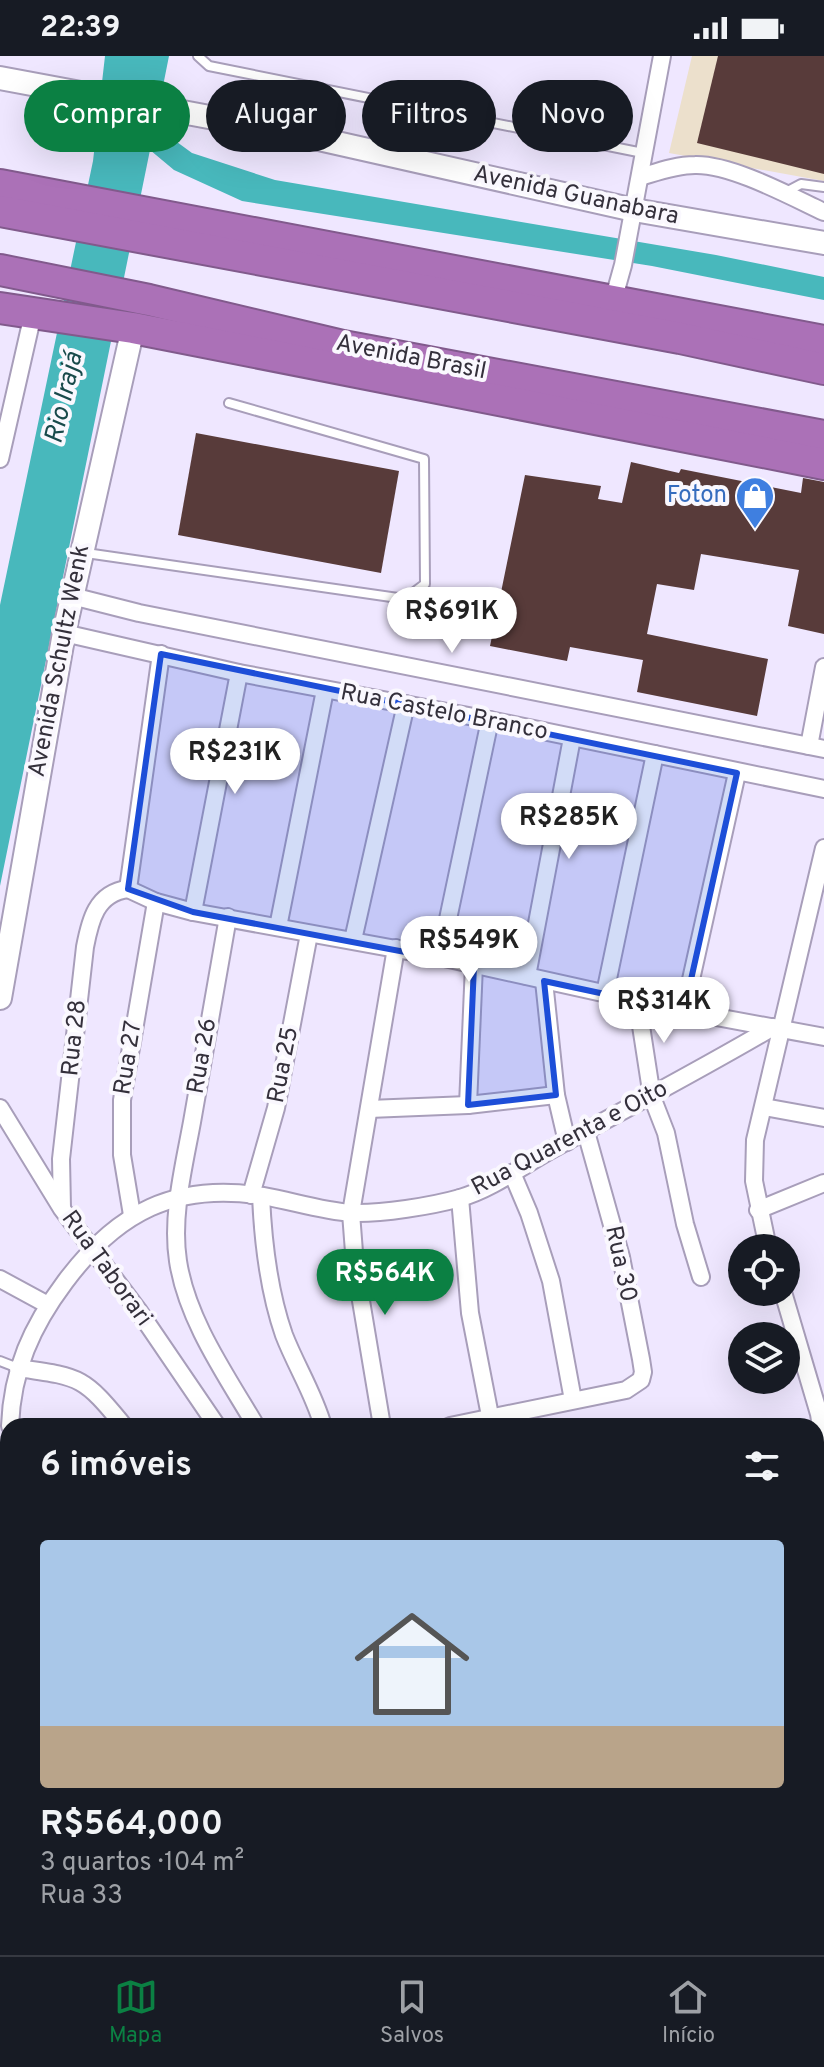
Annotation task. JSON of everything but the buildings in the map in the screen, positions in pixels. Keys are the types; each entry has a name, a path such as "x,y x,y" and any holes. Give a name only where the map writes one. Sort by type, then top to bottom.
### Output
{"highway":[{"path":"0,185 46,207 484,301 824,369"},
{"path":"0,211 46,207"},
{"path":"154,228 613,301 824,341"},
{"name":"Avenida Brasil","path":"0,270 149,300 343,346 824,436"},
{"name":"Avenida Brasil","path":"0,308 123,326 824,464"}],"street":[{"path":"613,301 634,210 662,56"},
{"name":"Avenida Guanabara","path":"0,78 279,130 634,210 824,243"},
{"path":"640,177 679,167 710,166 784,193 824,212"},
{"path":"0,459 40,314"},
{"name":"Avenida Schultz Wenk","path":"0,998 64,633 123,326"},
{"name":"Rua Castelo Branco","path":"72,596 139,613 817,747"},
{"name":"Rua Castelo Branco","path":"64,633 239,673 490,720 824,789"},
{"path":"161,654 128,889 156,902 193,912 396,948 684,1011 824,1037"},
{"path":"817,747 824,667"},
{"path":"193,912 239,673"},
{"path":"278,927 325,690"},
{"path":"353,940 406,704"},
{"path":"440,957 490,720"},
{"path":"527,976 572,738"},
{"path":"605,993 655,754"},
{"path":"684,1011 737,773"},
{"path":"764,1234 754,1181 755,1140 764,1107 777,1028 824,848"},
{"name":"Rua 28","path":"62,1209 61,1159 90,920 99,904 110,894 128,889"},
{"name":"Rua 27","path":"132,1215 122,1155 122,1100 156,902"},
{"name":"Rua 26","path":"228,917 181,1195 177,1246 187,1297 207,1341 251,1418"},
{"name":"Rua 25","path":"256,1196 309,934"},
{"path":"381,1418 355,1265 351,1213 396,948"},
{"path":"468,1105 474,965"},
{"path":"544,981 556,1095 567,1142"},
{"path":"637,1000 652,1097 666,1133 685,1224 701,1277"},
{"name":"Rua Quarenta e Oito","path":"10,1418 18,1368 28,1341 48,1305 92,1251 132,1215 181,1195 220,1193 256,1196 351,1213 372,1213 460,1198 512,1173 777,1028"},
{"path":"369,1109 468,1105 556,1095"},
{"path":"764,1107 824,1118"},
{"name":"Rua Taborari","path":"0,1108 62,1209 138,1310 212,1418"},
{"name":"Rua 30","path":"573,1400 626,1390 641,1380 643,1372 621,1257 586,1132"},
{"path":"503,1418 573,1400 551,1281 529,1213 512,1173"},
{"path":"758,1210 824,1183"},
{"path":"256,1196 284,1335 320,1418"},
{"path":"460,1198 470,1313 490,1418"},
{"path":"0,1279 48,1305"},
{"path":"787,1306 820,1418"},
{"path":"18,1368 82,1381 97,1392 118,1418"}],"lane":[{"path":"198,56 209,66 644,153"},
{"path":"784,193 801,184 824,187"},
{"path":"81,552 405,599 425,584 424,459 229,403"},
{"path":"0,1361 18,1368"}],"highlighted area":[{"path":"161,654 737,773 684,1011 544,981 556,1095 468,1105 474,965 193,912 128,889"}],"shaded area":[{"path":"692,56 824,56 824,181 669,153"}],"water":[{"name":"Rio Irajá","path":"105,56 169,56 164,80 102,80"},
{"name":"Rio Irajá","path":"94,152 150,152 0,886 0,605"},
{"name":"Rio Irajá","path":"152,152 190,152 275,180 716,255 824,277 824,300 652,266 242,201 174,170"}],"place":[{"name":"Foton","path":"755,530"}]}
